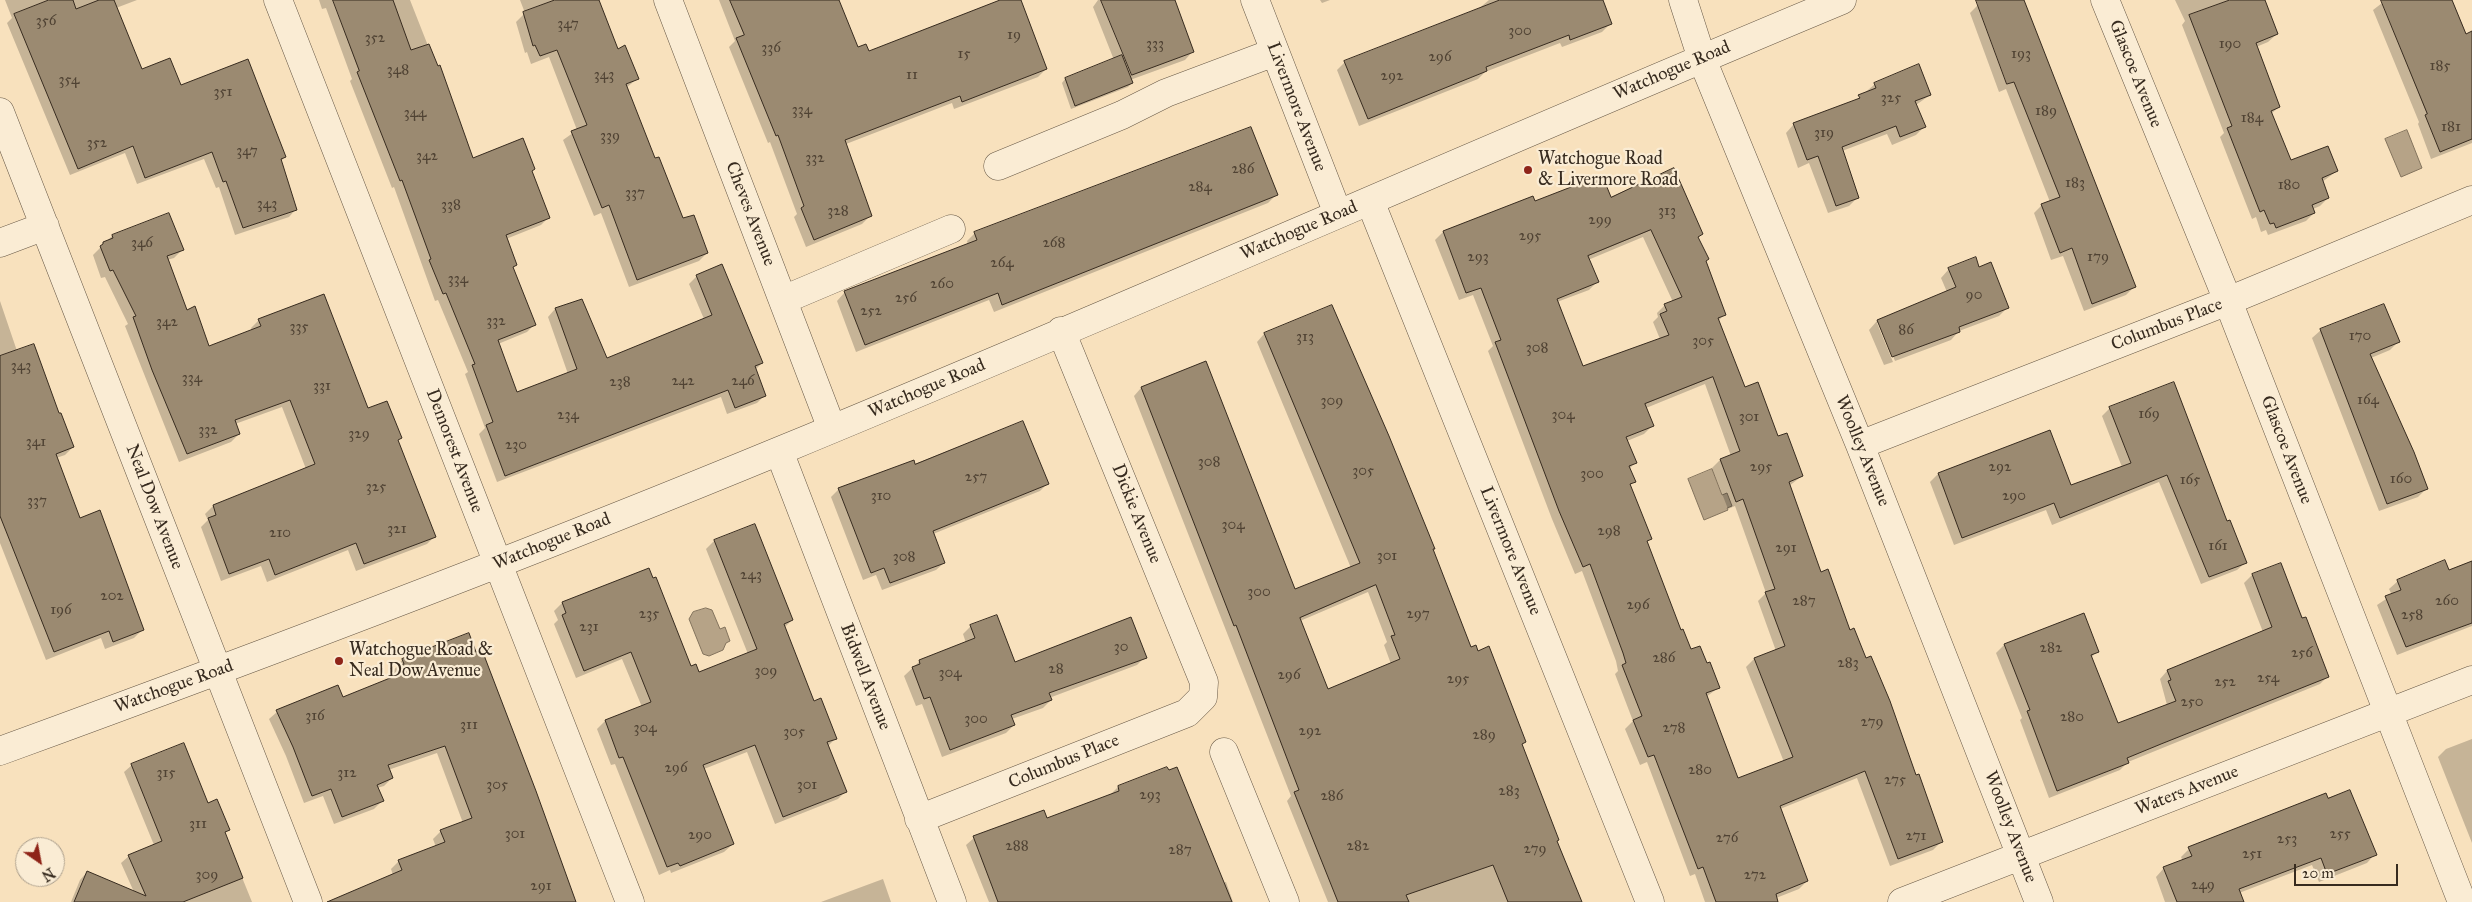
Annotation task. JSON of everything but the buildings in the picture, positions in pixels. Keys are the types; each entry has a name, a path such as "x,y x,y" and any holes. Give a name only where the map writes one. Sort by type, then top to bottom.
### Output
{"street":[{"name":"Demorest Avenue","path":"278,0 630,902"},
{"name":"Cheves Avenue","path":"668,0 832,429"},
{"name":"Livermore Avenue","path":"1255,0 1338,214"},
{"name":"Woolley Avenue","path":"1683,0 1702,59 1860,445 2039,902"},
{"name":"Watchogue Road","path":"0,751 498,564 779,451 1842,0"},
{"name":"Glascoe Avenue","path":"2104,0 2228,301 2462,902"},
{"path":"998,166 1122,115 1166,93 1275,52"},
{"name":"Neal Dow Avenue","path":"0,112 308,902"},
{"name":"Columbus Place","path":"1860,445 2228,301 2472,200"},
{"name":"Livermore Avenue","path":"1370,201 1650,902"},
{"path":"0,243 45,226"},
{"path":"783,300 951,228"},
{"name":"Dickie Avenue","path":"1061,331 1204,682 1203,697"},
{"name":"Bidwell Avenue","path":"779,451 952,902"},
{"name":"Waters Avenue","path":"1902,902 2472,680"},
{"name":"Columbus Place","path":"920,819 1187,713 1203,697"},
{"path":"1224,752 1285,902"}],"shaded area":[{"path":"2407,130 2422,168 2401,177 2385,139"},
{"path":"1712,469 1722,495 1727,493 1732,506 1727,508 1728,510 1704,520 1688,479"},
{"path":"706,608 712,610 720,629 725,627 730,641 726,643 723,650 709,656 703,654 689,619 693,612"}],"place":[{"name":"Watchogue Road & Livermore Road","path":"1528,170"},
{"name":"Watchogue Road & Neal Dow Avenue","path":"339,661"}]}
